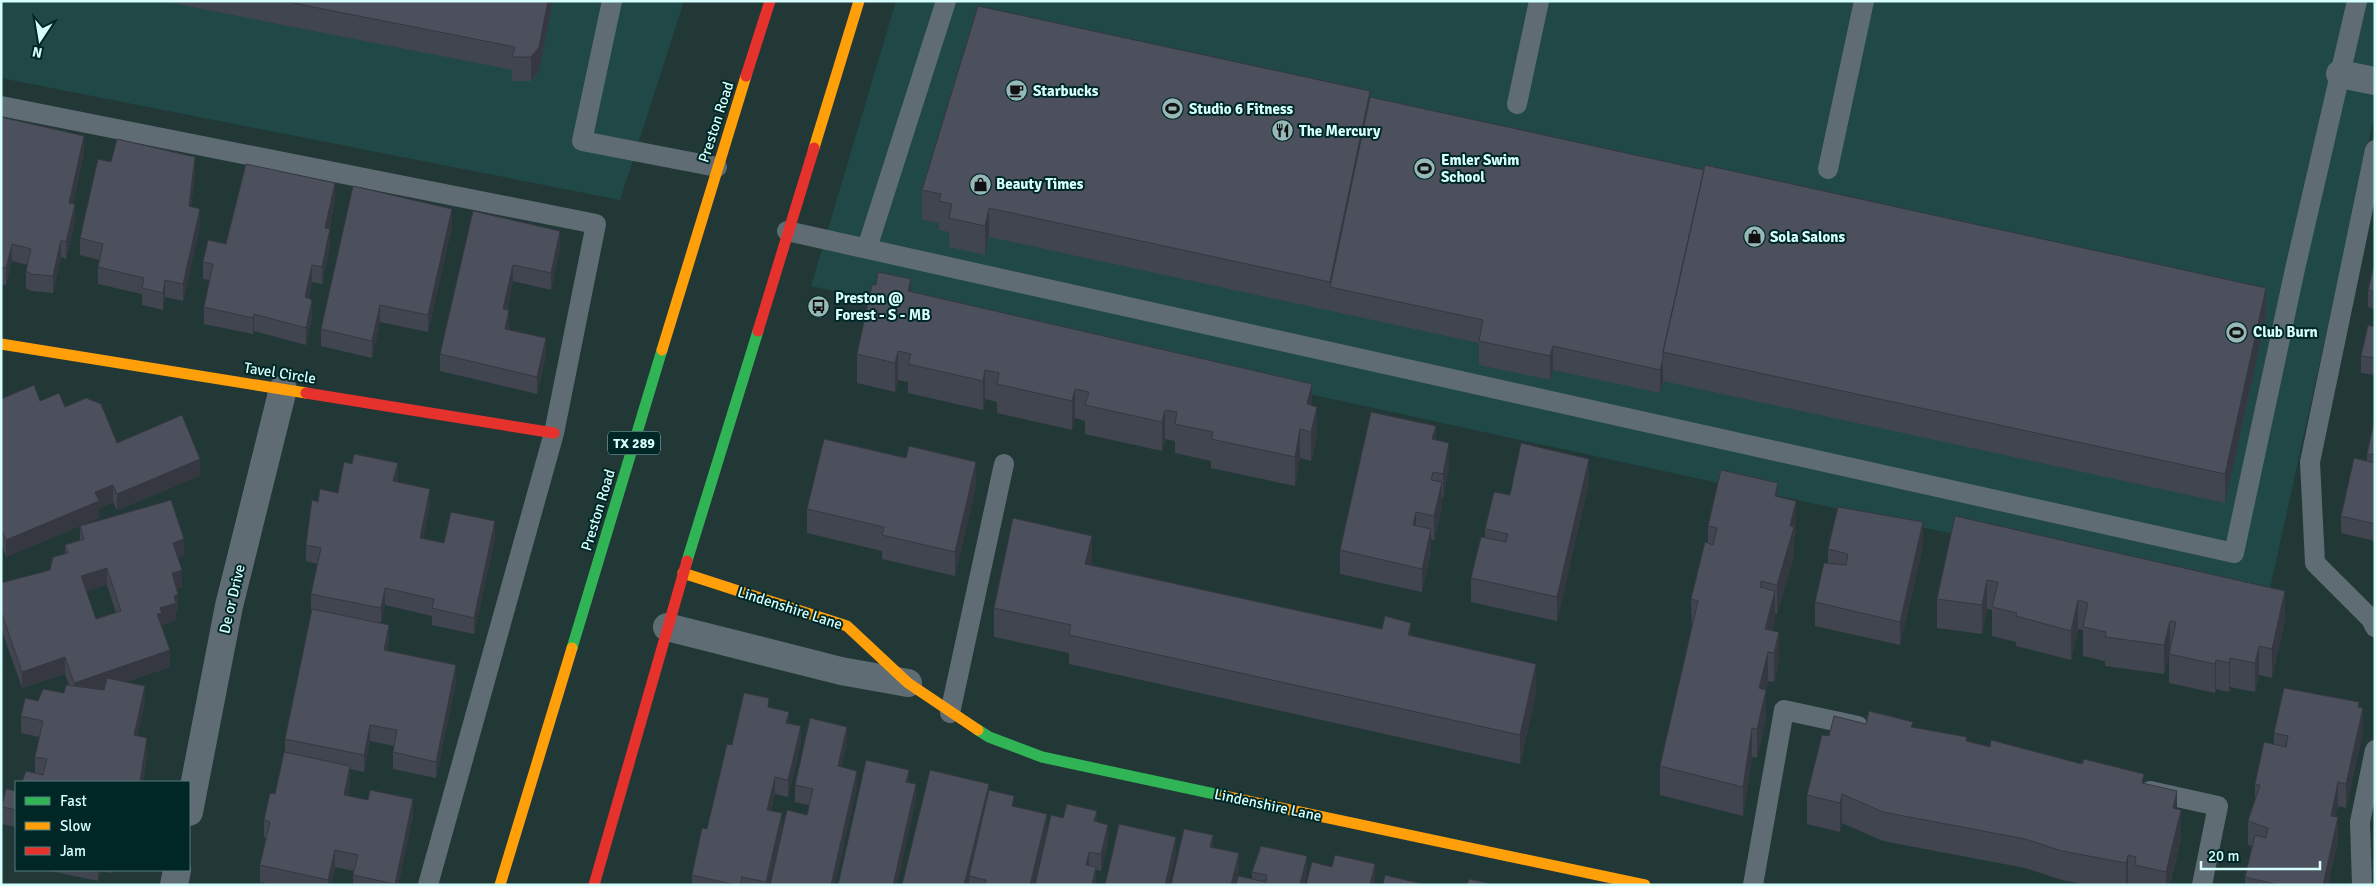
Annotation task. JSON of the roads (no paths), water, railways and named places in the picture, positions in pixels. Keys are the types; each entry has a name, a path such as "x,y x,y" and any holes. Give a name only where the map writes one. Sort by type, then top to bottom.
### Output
{"main road":[{"name":"Preston Road","path":"500,885 717,167 770,1"},
{"path":"594,885 683,573 858,1"},
{"name":"Tavel Circle","path":"1,344 554,433"},
{"name":"Lindenshire Lane","path":"683,573 847,626 908,682 950,713 989,737 1042,757 1645,885"}],"street":[{"path":"2340,74 2375,81"},
{"name":"De or Drive","path":"190,807 229,606 283,389"},
{"name":"Lindenshire Lane","path":"667,627 841,671 908,682"},
{"path":"174,885 177,871"}],"lane":[{"path":"612,1 582,141 717,167"},
{"path":"867,248 946,1"},
{"path":"1517,104 1539,1"},
{"path":"1828,169 1864,1"},
{"path":"787,231 2234,553 2357,1"},
{"path":"1,106 596,224 554,433 428,885"},
{"path":"2375,150 2310,462 2314,563 2371,619 2375,627"},
{"path":"950,713 1004,464"},
{"path":"1753,885 1784,710 1881,731"},
{"path":"2362,885 2360,822 2375,750"},
{"path":"2132,786 2218,806 2202,885"}],"place":[{"name":"Starbucks","path":"1017,91"},
{"name":"Studio 6 Fitness","path":"1173,109"},
{"name":"The Mercury","path":"1283,131"},
{"name":"Emler Swim School","path":"1425,169"},
{"name":"Beauty Times","path":"980,184"},
{"name":"Sola Salons","path":"1754,237"},
{"name":"Preston @ Forest - S - MB","path":"819,307"},
{"name":"Club Burn","path":"2237,332"}]}
